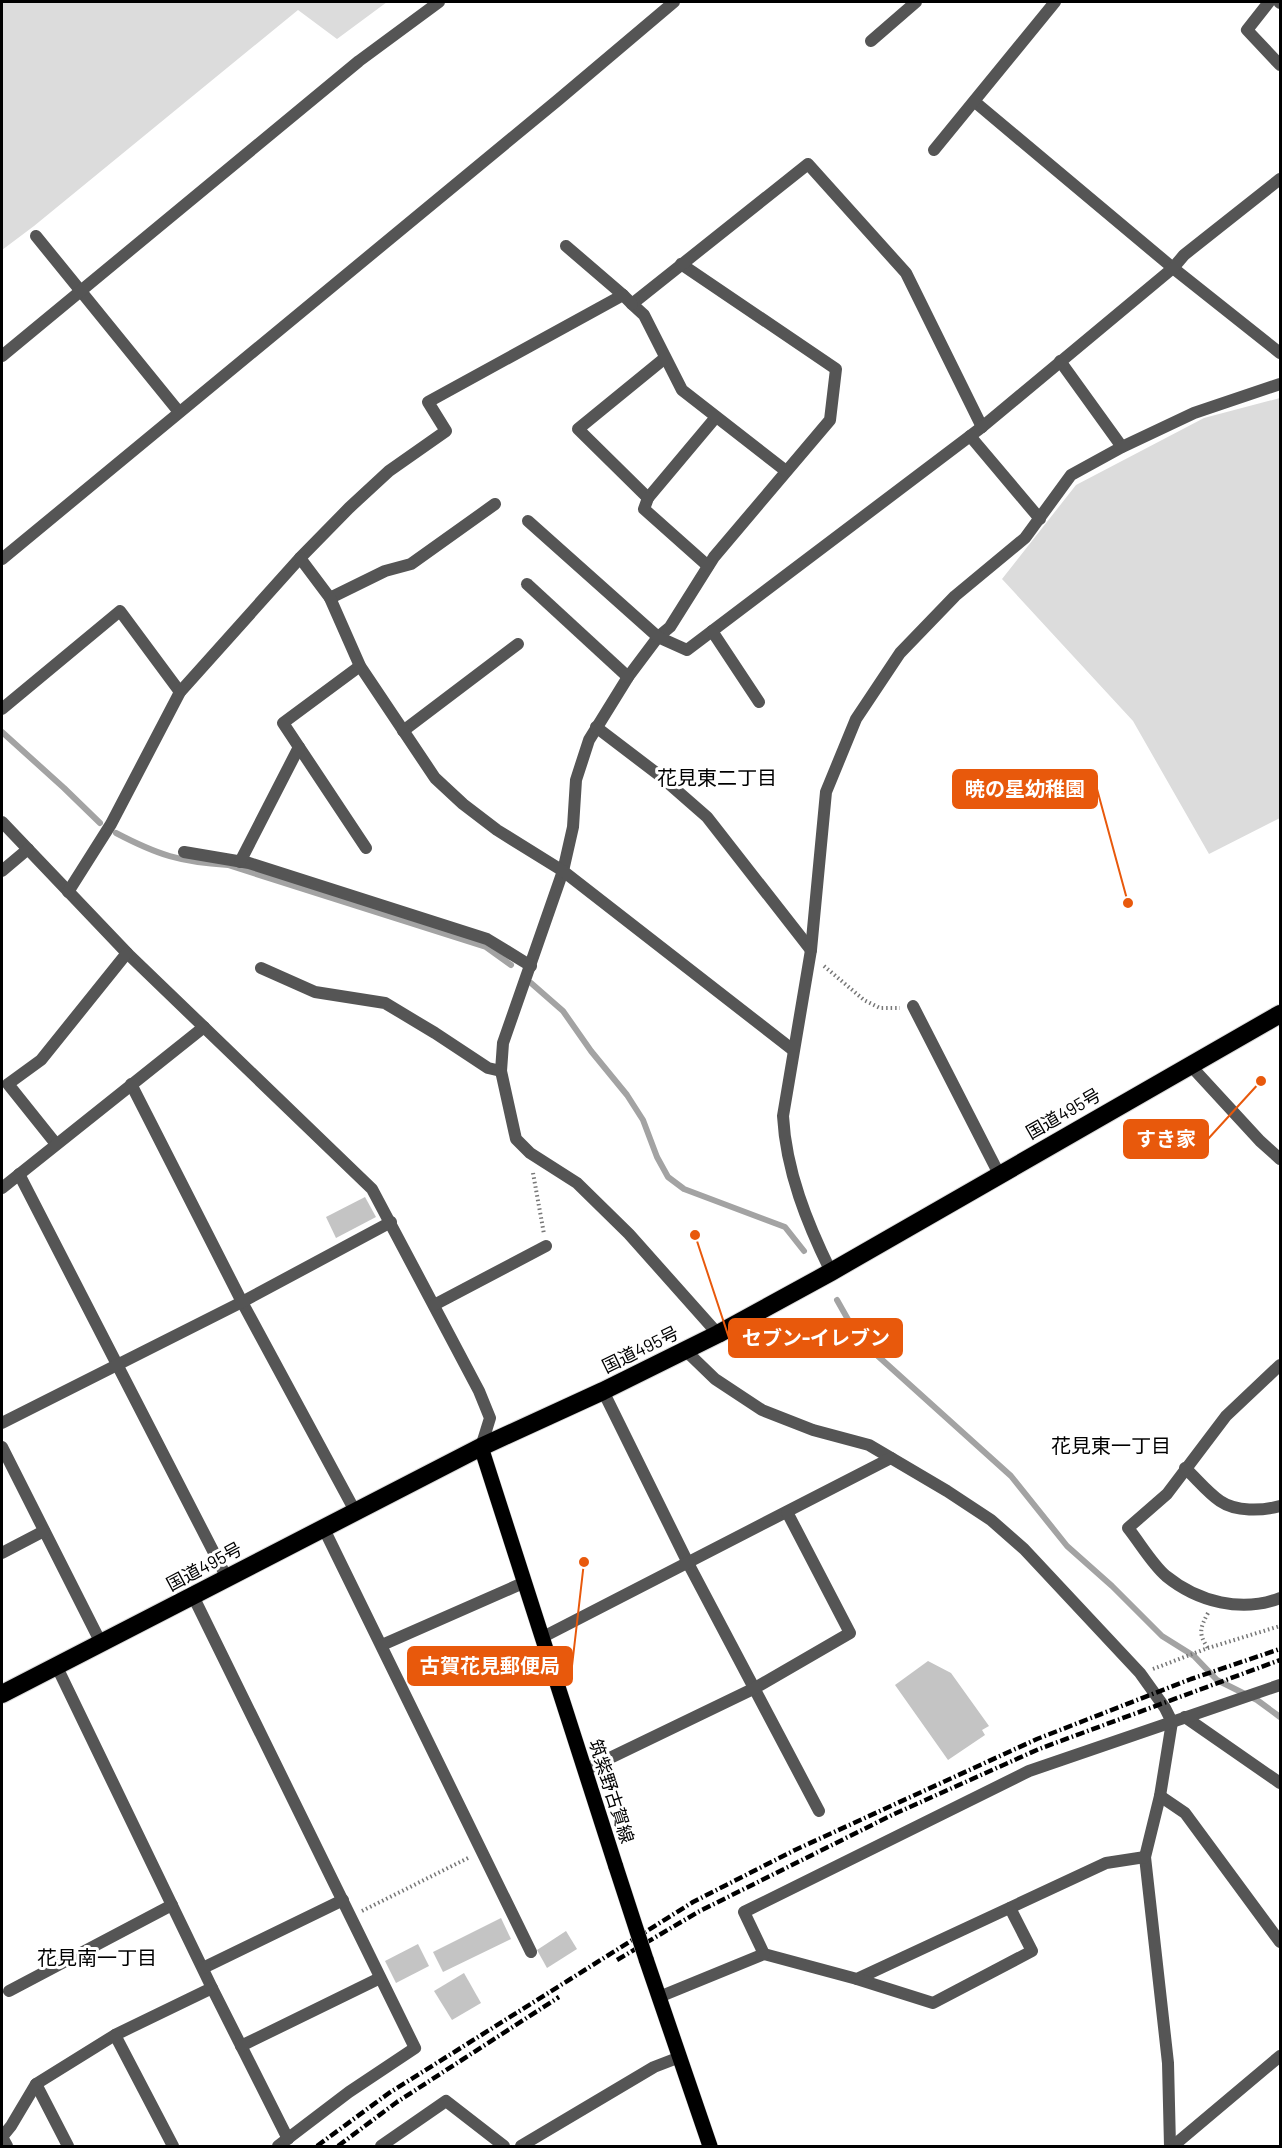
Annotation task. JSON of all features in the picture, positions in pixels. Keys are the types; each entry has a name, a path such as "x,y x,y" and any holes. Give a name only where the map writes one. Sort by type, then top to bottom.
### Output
{"highway":[{"name":"国道495号","path":"2,1694 481,1447 603,1391 718,1334 831,1272 1281,1014"}],"main road":[{"name":"筑紫野古賀線","path":"481,1447 646,1959 710,2146"}],"street":[{"path":"2,356 359,61 439,2"},
{"path":"2,559 674,2"},
{"path":"871,40 916,2"},
{"path":"934,150 1055,2"},
{"path":"1269,2 1247,30 1281,65"},
{"path":"975,102 1173,268 1281,353"},
{"path":"68,892 111,824 180,692 300,558 349,508 389,471 446,431 428,402 628,300 681,264 808,164 906,273 982,427"},
{"path":"528,521 658,638 687,650 982,427 1173,268 1184,255 1281,179"},
{"path":"36,236 179,412"},
{"path":"567,246 644,315 682,390 786,471"},
{"path":"681,264 836,369 830,420 708,566 670,627 658,638 628,677 589,740 576,780 573,827 563,871 503,1043 501,1071 516,1139 530,1153 577,1183 629,1234 718,1334"},
{"path":"648,498 578,429 664,358"},
{"path":"1060,361 1122,447"},
{"path":"831,1272 811,1231 790,1164 784,1139 783,1116 811,950 826,792 856,719 900,653 955,596 1025,538 1071,476 1122,447 1194,413 1281,384"},
{"path":"708,566 644,509 648,498 716,417"},
{"path":"970,436 1040,519"},
{"path":"330,598 385,571 411,564 495,504"},
{"path":"300,558 330,598 360,666 435,778 463,804 497,830 563,871 793,1050"},
{"path":"526,584 628,677"},
{"path":"2,709 120,610 180,692"},
{"path":"712,631 759,702"},
{"path":"403,731 518,644"},
{"path":"360,666 283,723 366,848"},
{"path":"596,727 659,775 707,817 811,950"},
{"path":"240,862 299,747"},
{"path":"2,822 127,953 372,1189 434,1305 490,1418 481,1447"},
{"path":"2,871 28,849"},
{"path":"184,852 240,862 487,939 531,966"},
{"path":"56,1144 8,1084 41,1060 127,953"},
{"path":"261,968 315,992 385,1003 488,1068 501,1071"},
{"path":"913,1006 999,1174"},
{"path":"2,1188 204,1027"},
{"path":"1190,1065 1260,1141 1281,1159"},
{"path":"131,1084 242,1302 354,1511"},
{"path":"19,1174 227,1578"},
{"path":"2,1423 242,1302 391,1222"},
{"path":"434,1305 546,1246"},
{"path":"685,1350 715,1379 762,1410 813,1430 869,1445 992,1520 1024,1549 1145,1679 1172,1722 1160,1796 1145,1857 1168,2063 1171,2146"},
{"path":"1281,1365 1226,1416 1167,1494 1128,1528 1165,1575 1184,1588 1213,1602 1249,1605 1281,1598"},
{"path":"603,1391 688,1563 819,1811"},
{"path":"2,1447 101,1643"},
{"path":"543,1637 891,1458"},
{"path":"1185,1468 1221,1502 1244,1509 1266,1510 1281,1506"},
{"path":"585,1770 755,1688 850,1633 787,1512"},
{"path":"323,1527 531,1952"},
{"path":"2,1553 44,1531"},
{"path":"382,1645 523,1583"},
{"path":"57,1665 241,2046 283,2143 349,2092 415,2048 193,1596"},
{"path":"764,1954 744,1912 1029,1771 1281,1685"},
{"path":"1185,1717 1281,1783"},
{"path":"1160,1796 1185,1813 1281,1942"},
{"path":"857,1979 1106,1863 1145,1857"},
{"path":"203,1968 343,1900"},
{"path":"9,1991 172,1905"},
{"path":"659,1997 764,1954 857,1979 933,2003 1032,1951 1010,1908"},
{"path":"241,2046 380,1978"},
{"path":"7,2146 2,2137 6,2124 36,2084 115,2035 212,1988"},
{"path":"115,2035 173,2146"},
{"path":"1171,2146 1281,2056"},
{"path":"521,2146 654,2067 680,2057"},
{"path":"36,2084 68,2146"},
{"path":"381,2146 446,2101 504,2146"}],"path":[{"path":"811,950 827,970 864,1000 880,1008 913,1006"},
{"path":"530,1153 546,1246"},
{"path":"1208,1648 1202,1640 1201,1627 1213,1602"},
{"path":"1170,1664 1208,1648 1281,1626"},
{"path":"351,1916 483,1851"}],"shaded area":[{"path":"2,2 387,2 337,39 298,10 2,250"},
{"path":"1280,398 1280,818 1209,854 1133,721 1002,579 1076,485 1204,418"}],"building":[{"path":"365,1197 376,1217 336,1238 326,1217"},
{"path":"928,1661 951,1673 989,1726 982,1730 985,1735 948,1760 895,1685"},
{"path":"501,1918 511,1939 443,1972 433,1952"},
{"path":"566,1931 577,1949 547,1968 537,1950"},
{"path":"418,1944 429,1966 396,1983 385,1961"},
{"path":"464,1973 481,2003 452,2020 434,1991"}],"waterway":[{"path":"2,732 100,823"},
{"path":"116,833 144,847 170,856 196,862 228,865 486,947 511,965"},
{"path":"531,983 563,1011 591,1051 627,1095 643,1120 657,1157 668,1177 684,1189 785,1227 804,1251"},
{"path":"837,1300 859,1339 1011,1476 1067,1546 1112,1586 1162,1636 1194,1656 1217,1680 1257,1700 1280,1717"}],"railway":[{"path":"317,2146 389,2093 693,1902 795,1850 1037,1739 1191,1679 1280,1649"},
{"path":"617,1960 698,1912 892,1815 1039,1749 1280,1660"},
{"path":"338,2146 397,2102 559,1997"}],"place":[{"name":"暁の星幼稚園","path":"1128,903"},
{"name":"すき家","path":"1261,1081"},
{"name":"セブン-イレブン","path":"695,1235"},
{"name":"古賀花見郵便局","path":"584,1562"}],"district":[{"name":"花見東二丁目","path":"717,777"},
{"name":"花見東一丁目","path":"1111,1445"},
{"name":"花見南一丁目","path":"97,1957"}]}
